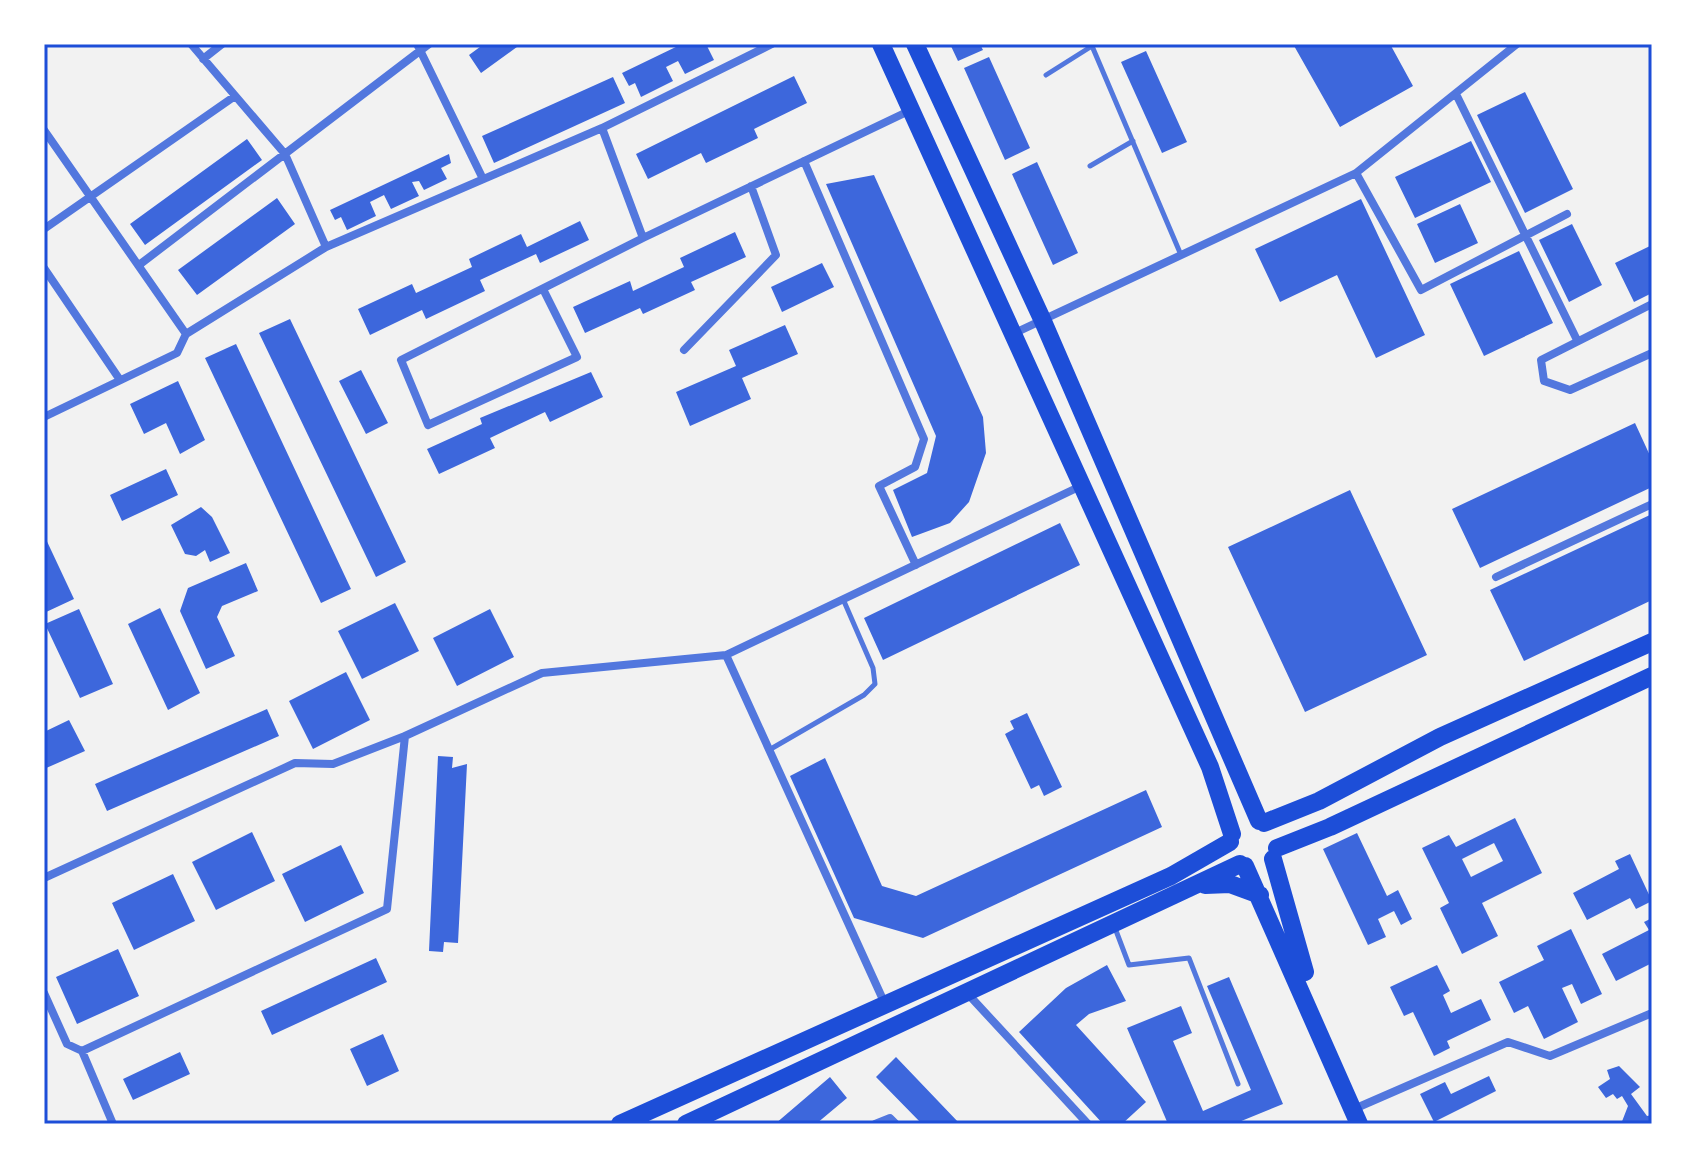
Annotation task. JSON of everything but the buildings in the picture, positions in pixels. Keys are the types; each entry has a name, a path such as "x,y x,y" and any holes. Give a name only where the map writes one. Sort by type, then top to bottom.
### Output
{"main road":[{"path":"881,44 1210,767 1231,838 1232,854 1243,865 1260,895 1356,1117"},
{"path":"915,44 1042,319 1262,822 1276,836 1275,854 1324,1039"},
{"path":"620,1124 1171,876 1231,838 1246,821 1262,822 1319,801 1440,737 1652,642"},
{"path":"686,1124 1198,885 1243,865 1257,869 1275,854 1330,827 1652,676"},
{"path":"1198,885 1230,884 1260,895"}],"street":[{"path":"191,44 285,154 326,247"},
{"path":"203,59 222,44"},
{"path":"44,417 177,353 186,334 326,247 602,128 772,44"},
{"path":"1015,333 1356,173 1517,44"},
{"path":"139,265 422,46 483,179"},
{"path":"1456,94 1577,340"},
{"path":"44,229 235,96"},
{"path":"543,289 577,357 428,425 401,360 643,238 911,109"},
{"path":"602,128 643,238"},
{"path":"44,130 186,334"},
{"path":"804,161 924,439 915,467 879,486 916,565"},
{"path":"1356,173 1421,290 1567,214"},
{"path":"684,350 776,255 751,186"},
{"path":"44,268 120,380"},
{"path":"1652,304 1541,360 1544,381 1570,390 1652,353"},
{"path":"44,878 295,763 333,764 405,736 542,673 726,655 1084,485"},
{"path":"1496,577 1652,504"},
{"path":"726,655 885,1005"},
{"path":"82,1051 387,909 405,736"},
{"path":"44,993 67,1044 82,1051 113,1124"},
{"path":"967,993 1088,1124"},
{"path":"1356,1117 1508,1042 1550,1056 1652,1013"},
{"path":"875,1124 890,1118 896,1124"}],"lane":[{"path":"1046,75 1092,46 1181,255"},
{"path":"1090,166 1133,141"},
{"path":"769,750 864,695 875,684 873,668 843,599"},
{"path":"1113,923 1129,965 1189,958 1238,1084"}]}
